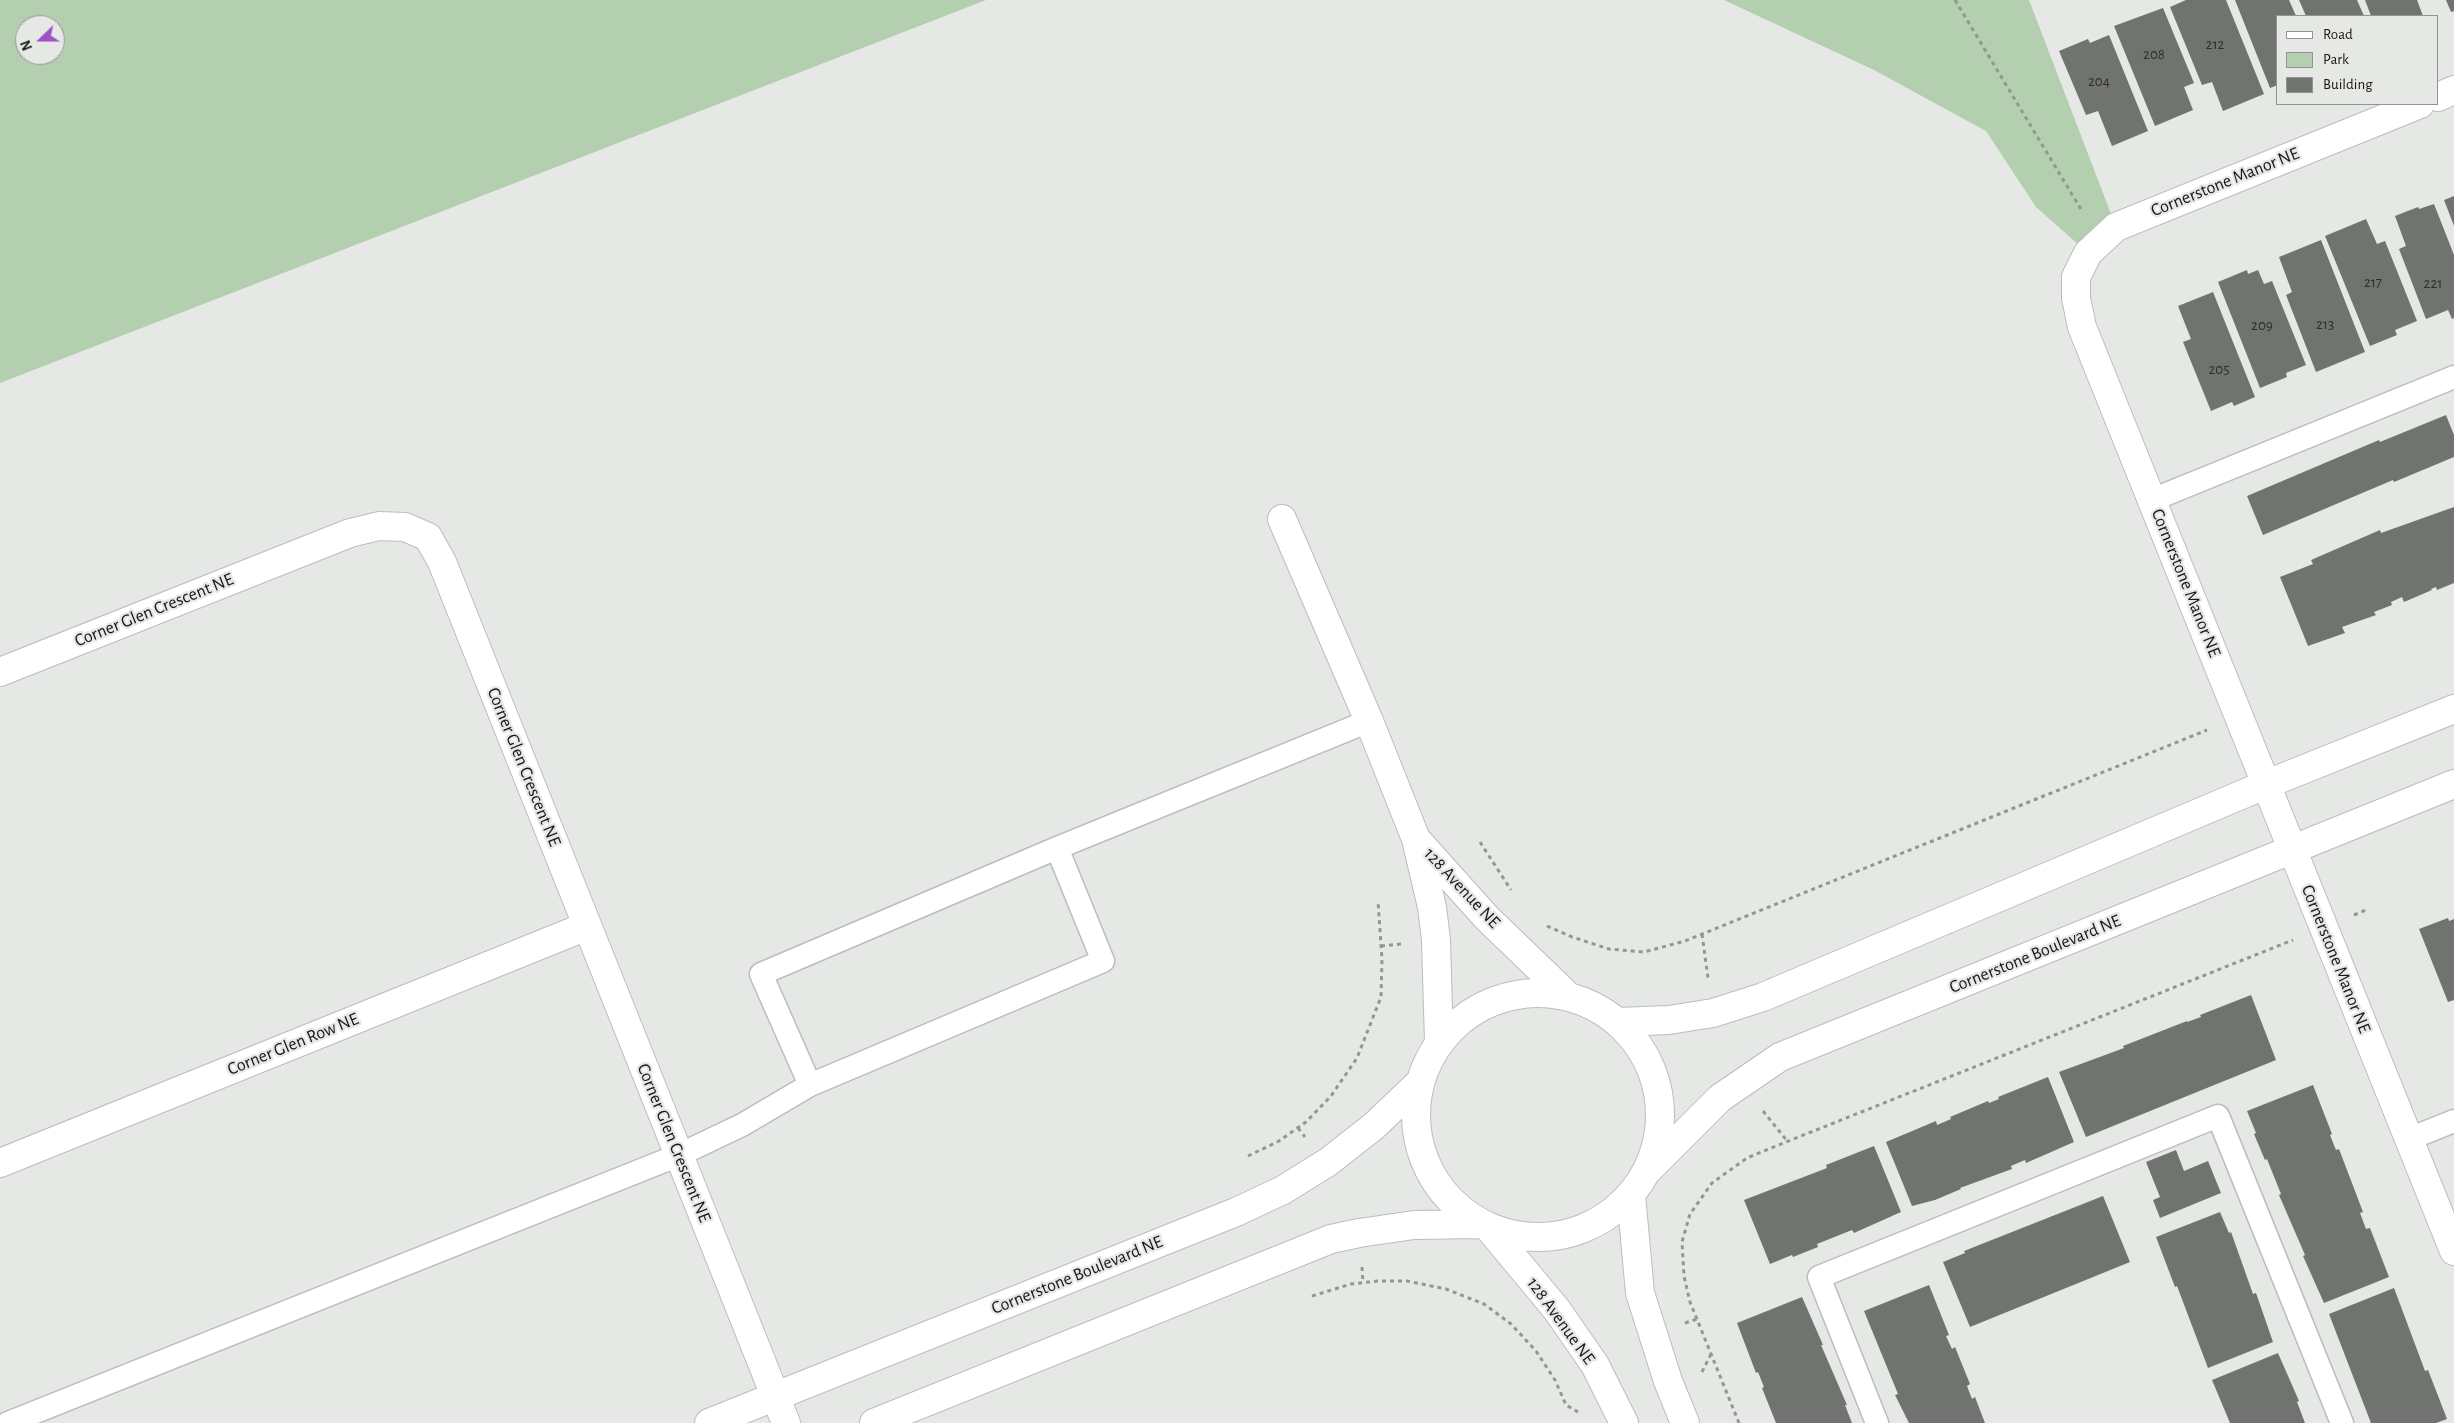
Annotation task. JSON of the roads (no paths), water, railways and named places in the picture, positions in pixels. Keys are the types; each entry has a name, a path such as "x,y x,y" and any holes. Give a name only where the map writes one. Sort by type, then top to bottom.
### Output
{"street":[{"path":"2439,97 2454,90"},
{"name":"Cornerstone Manor NE","path":"2418,105 2116,227 2088,253 2076,277 2076,298 2082,328 2454,1251"},
{"path":"1282,519 1369,722 1416,839"},
{"name":"Corner Glen Crescent NE","path":"0,672 350,533 378,526 405,528 428,537 442,562 786,1423"},
{"path":"1618,1022 1669,1020 1714,1013 1763,998 2267,784 2454,709"},
{"name":"Cornerstone Boulevard NE","path":"1646,1172 1720,1098 1780,1057 2454,784"},
{"name":"128 Avenue NE","path":"1416,839 1488,918 1569,997"},
{"name":"128 Avenue NE","path":"1416,839 1432,907 1436,940 1439,1043"},
{"name":"Corner Glen Row NE","path":"0,1163 587,926"},
{"path":"1531,993 1569,997 1595,1007 1618,1022 1636,1042 1646,1058 1658,1093 1660,1120 1656,1147 1646,1172 1631,1195 1610,1214 1587,1228 1561,1236 1533,1238 1506,1234 1484,1225 1458,1208 1446,1195 1426,1164 1417,1138 1415,1111 1419,1083 1429,1058 1439,1043 1465,1016 1488,1003 1515,994 1531,993"},
{"name":"Cornerstone Boulevard NE","path":"709,1423 1227,1215 1283,1190 1328,1162 1374,1126 1419,1083"},
{"path":"1631,1195 1640,1293 1668,1381 1685,1423"},
{"path":"874,1423 1331,1239 1414,1225 1484,1225"},
{"name":"128 Avenue NE","path":"1484,1225 1557,1310 1574,1334 1594,1366 1624,1423"}],"lane":[{"path":"2152,500 2454,378"},
{"path":"810,1085 761,974 1057,848 1369,722"},
{"path":"8,1423 679,1155 742,1125 810,1085 1103,961 1057,848"},
{"path":"1877,1423 1819,1277 2218,1116 2342,1423"},
{"path":"2409,1139 2454,1121"}]}
